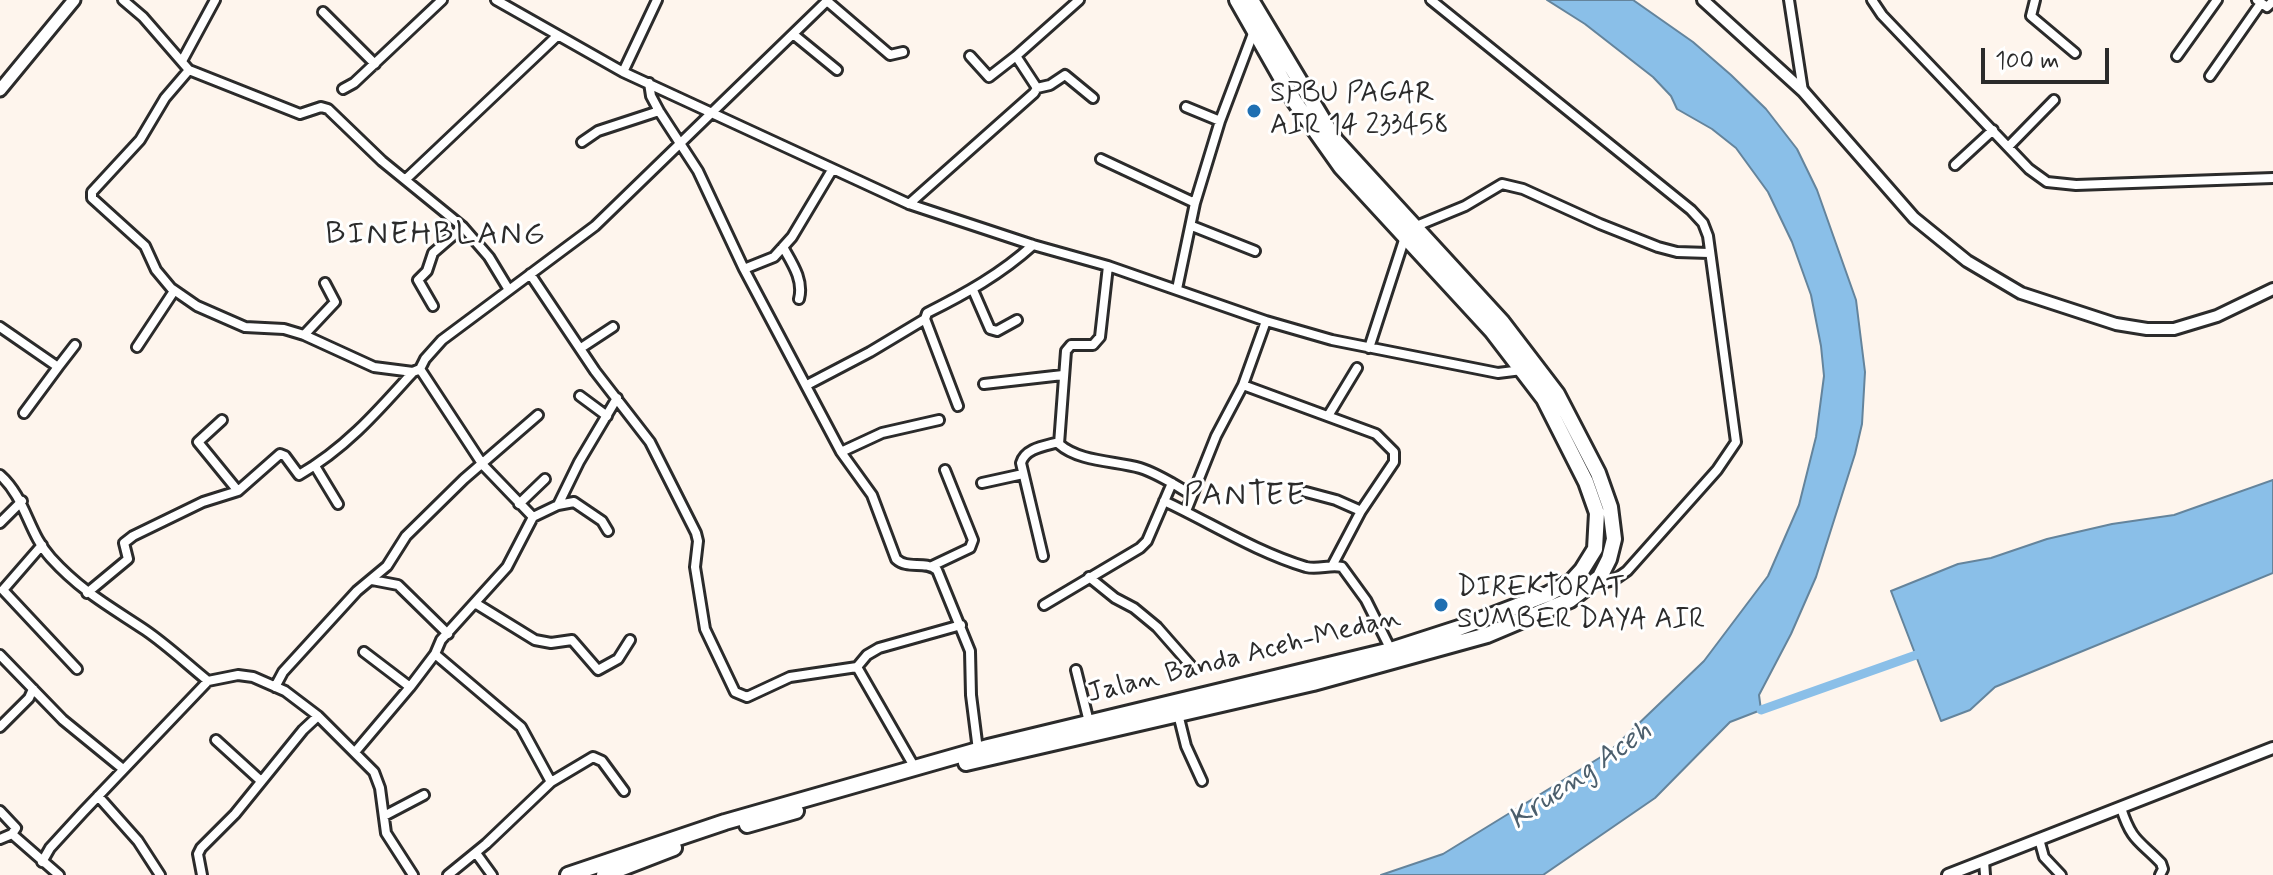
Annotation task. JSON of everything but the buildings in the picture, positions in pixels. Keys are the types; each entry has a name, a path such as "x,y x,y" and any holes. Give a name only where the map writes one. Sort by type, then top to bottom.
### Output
{"highway":[{"name":"Jalan Banda Aceh-Medan","path":"568,875 725,822 978,750 1089,722 1327,680 1487,635 1570,600 1600,577 1614,539 1610,507 1598,473 1569,414 1502,322 1341,167 1295,102 1237,0"},
{"name":"Jalan Banda Aceh-Medan","path":"604,875 697,840 858,793 1391,650 1459,628 1548,594 1572,581 1595,549 1597,513 1586,482 1544,399 1335,140 1251,0"}],"main road":[{"path":"0,90 74,0"}],"street":[{"path":"123,0 143,17 189,70 300,114 321,107 328,109 463,227 489,257 509,290"},
{"path":"182,61 215,0"},
{"path":"343,89 354,83 442,0"},
{"path":"496,0 623,72 909,204 1108,266 1266,321 1369,348 1498,373 1522,370"},
{"path":"623,72 657,0"},
{"path":"87,593 128,559 125,541 203,502 238,491 280,454 299,475 356,435 442,340 595,226 828,0 890,55 903,52"},
{"path":"970,56 989,77 1079,0"},
{"path":"1431,0 1691,210 1703,223 1708,236 1736,442 1717,470 1622,576 1590,586"},
{"path":"1703,0 1803,91 1914,218 1967,261 2021,293 2116,324 2174,329 2217,316 2273,289"},
{"path":"1789,0 1803,91"},
{"path":"1872,0 1882,15 2041,179 2057,185 2273,178"},
{"path":"2035,0 2031,16 2075,53"},
{"path":"2177,56 2217,0"},
{"path":"2210,76 2259,2 2267,7 2273,1"},
{"path":"323,12 375,64"},
{"path":"1177,289 1195,203 1220,121 1254,31"},
{"path":"793,34 837,70"},
{"path":"406,179 557,36"},
{"path":"1016,56 1037,88"},
{"path":"189,70 165,98 140,140 91,194 145,246 156,270 174,291 197,306 245,327 284,329 304,335 374,367 416,370"},
{"path":"909,204 990,134 1037,88 1050,85 1065,75 1093,98"},
{"path":"649,83 651,96 698,171 744,269 841,452 872,495 896,559 904,565 932,566 970,548 973,540 945,470"},
{"path":"2008,147 2054,100"},
{"path":"1186,107 1220,121"},
{"path":"582,142 598,131 659,111"},
{"path":"1955,165 1993,130"},
{"path":"1101,159 1195,203"},
{"path":"744,269 774,257 792,237 832,170"},
{"path":"1369,348 1409,231 1465,206 1502,184 1523,189 1658,247 1677,252 1709,253"},
{"path":"1192,226 1255,251"},
{"path":"433,306 418,280 427,271 433,253 463,227"},
{"path":"958,406 925,319 927,313 973,290 1011,265 1033,245"},
{"path":"783,247 800,284 799,299"},
{"path":"1108,266 1100,337 1093,345 1075,344 1068,347 1059,442 1074,453 1142,469 1192,495"},
{"path":"530,274 650,442 698,536 695,567 705,629 735,692 747,697 790,677 857,667 867,655 879,648 961,625"},
{"path":"304,335 335,302 325,283"},
{"path":"973,290 990,329 997,331 1017,320"},
{"path":"137,347 174,291"},
{"path":"807,385 925,319"},
{"path":"1186,511 1216,436 1243,385 1266,321"},
{"path":"0,327 58,367"},
{"path":"581,348 613,327"},
{"path":"24,413 75,345"},
{"path":"1328,416 1357,368"},
{"path":"416,370 483,465 533,517"},
{"path":"984,384 1063,375"},
{"path":"1243,385 1376,434 1394,452 1395,457 1361,511 1332,566"},
{"path":"580,396 607,416"},
{"path":"558,505 617,398"},
{"path":"275,687 283,672 357,591 395,557 406,536 464,479 538,415"},
{"path":"222,420 198,442 238,491"},
{"path":"841,452 882,433 939,420"},
{"path":"1043,556 1021,463 1032,450 1059,442"},
{"path":"315,466 338,504"},
{"path":"982,483 1023,474"},
{"path":"0,475 22,501 42,545 87,593 147,632 208,681"},
{"path":"519,504 545,479"},
{"path":"1044,605 1140,548 1147,541 1172,483"},
{"path":"1306,492 1361,511"},
{"path":"0,523 22,501"},
{"path":"1164,501 1213,527 1295,563 1318,569 1340,566 1366,600 1391,650"},
{"path":"355,752 410,687 435,654 441,640 507,567 533,517 558,505 577,503 602,521 608,531"},
{"path":"42,545 3,590 77,669"},
{"path":"932,566 937,570 970,651 971,695 978,750"},
{"path":"1089,577 1157,627 1193,668"},
{"path":"372,580 398,585 448,634"},
{"path":"475,603 535,640 551,643 572,640 598,670 618,659 630,640"},
{"path":"364,652 410,687"},
{"path":"435,654 521,727 551,782"},
{"path":"0,655 63,720 123,769"},
{"path":"857,667 915,768"},
{"path":"1076,670 1089,722"},
{"path":"42,862 50,848 208,681 245,675 298,699 377,777 390,841 413,875"},
{"path":"0,727 29,698 33,689"},
{"path":"1176,707 1186,746 1202,781"},
{"path":"202,875 198,854 201,848 235,814 318,716"},
{"path":"216,740 261,781"},
{"path":"1948,875 2273,748"},
{"path":"448,875 476,853 551,782 595,757 602,761 624,791"},
{"path":"384,816 424,795"},
{"path":"98,796 138,841 160,875"},
{"path":"2121,808 2134,839 2161,863 2163,869 2160,875"},
{"path":"0,811 16,828 12,834 0,839"},
{"path":"12,834 59,875"},
{"path":"2039,839 2044,857 2061,875"},
{"path":"476,853 492,875"},
{"path":"1984,861 1985,875"}],"water":[{"name":"Krueng Aceh","path":"1547,0 1633,0 1693,42 1731,75 1766,109 1797,149 1817,190 1856,300 1865,372 1862,424 1816,577 1759,695 1761,710 1730,722 1655,798 1543,875 1381,875 1443,854 1609,752 1704,661 1768,576 1799,505 1816,437 1824,376 1821,346 1811,295 1792,242 1768,192 1736,148 1712,129 1677,109 1671,96 1653,77 1585,24"},
{"path":"2273,480 2273,573 1995,687 1970,710 1941,721 1891,591 1958,564 1991,558 2047,539 2112,524 2174,515"}],"waterway":[{"path":"1761,710 1916,655"}],"place":[{"name":"SPBU PAGAR AIR 14 233458","path":"1254,111"},
{"name":"DIREKTORAT SUMBER DAYA AIR","path":"1441,605"}],"district":[{"name":"BINEHBLANG","path":"436,236"},
{"name":"PANTEE","path":"1245,497"}]}
